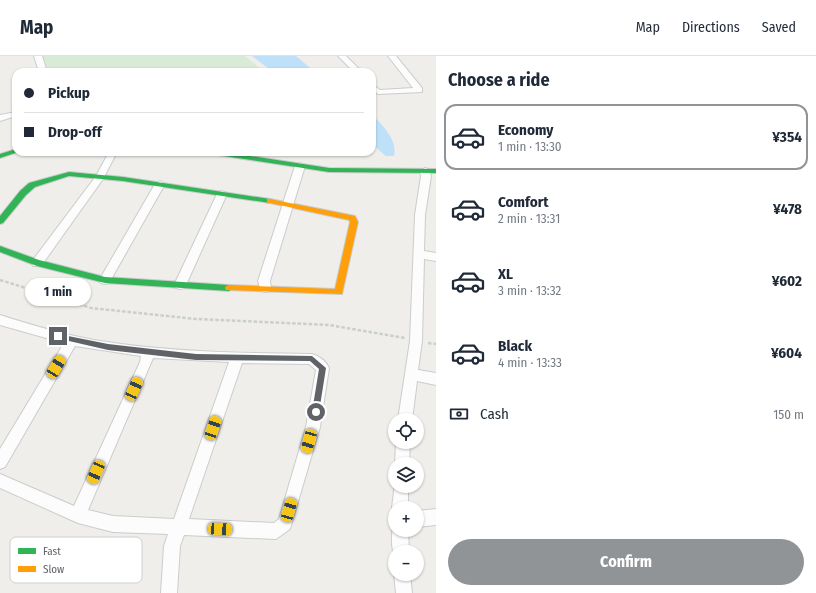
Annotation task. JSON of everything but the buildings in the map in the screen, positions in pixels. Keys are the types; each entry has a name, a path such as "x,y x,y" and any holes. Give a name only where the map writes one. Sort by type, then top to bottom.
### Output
{"street":[{"path":"38,56 41,68"},
{"path":"342,56 354,68"},
{"path":"376,90 378,92 419,90 392,56"},
{"path":"1,115 12,114"},
{"path":"0,156 12,152"},
{"path":"37,263 100,177 111,156"},
{"path":"251,156 300,166 351,171 436,171"},
{"path":"265,288 264,281 300,166"},
{"path":"406,413 416,341 420,215 426,176 425,171"},
{"path":"0,222 23,193 32,185 69,174 160,184 288,204 352,218 354,222 339,292 105,280 37,263 0,249"},
{"path":"105,280 160,184"},
{"path":"180,285 222,194"},
{"path":"419,254 436,257"},
{"path":"0,320 72,340 108,347 196,357 312,359 323,368 313,427 285,524 276,532 112,524 78,515 0,481"},
{"path":"0,462 72,340"},
{"path":"78,515 146,362 148,351"},
{"path":"169,593 172,546 237,358"},
{"path":"411,374 436,379"},
{"path":"424,518 436,517"},
{"path":"403,581 404,593"}],"path":[{"path":"0,280 91,308 196,320 329,325 436,344"}],"green space":[{"path":"41,56 245,56 259,68 45,68"}],"water":[{"path":"252,56 296,56 310,68 268,68"},
{"path":"376,119 388,133 394,145 394,156 386,156 376,147"}],"traffic: fast":[{"path":"0,156 12,152"},
{"path":"237,156 329,170 436,171"},
{"path":"0,221 23,193 32,185 69,174 123,179 270,201"},
{"path":"0,249 37,263 105,280 229,288"}],"traffic: slow":[{"path":"229,288 339,292 354,222 352,218 270,201"}],"route":[{"path":"58,336 108,347 196,357 312,359 323,368 316,412"}]}
